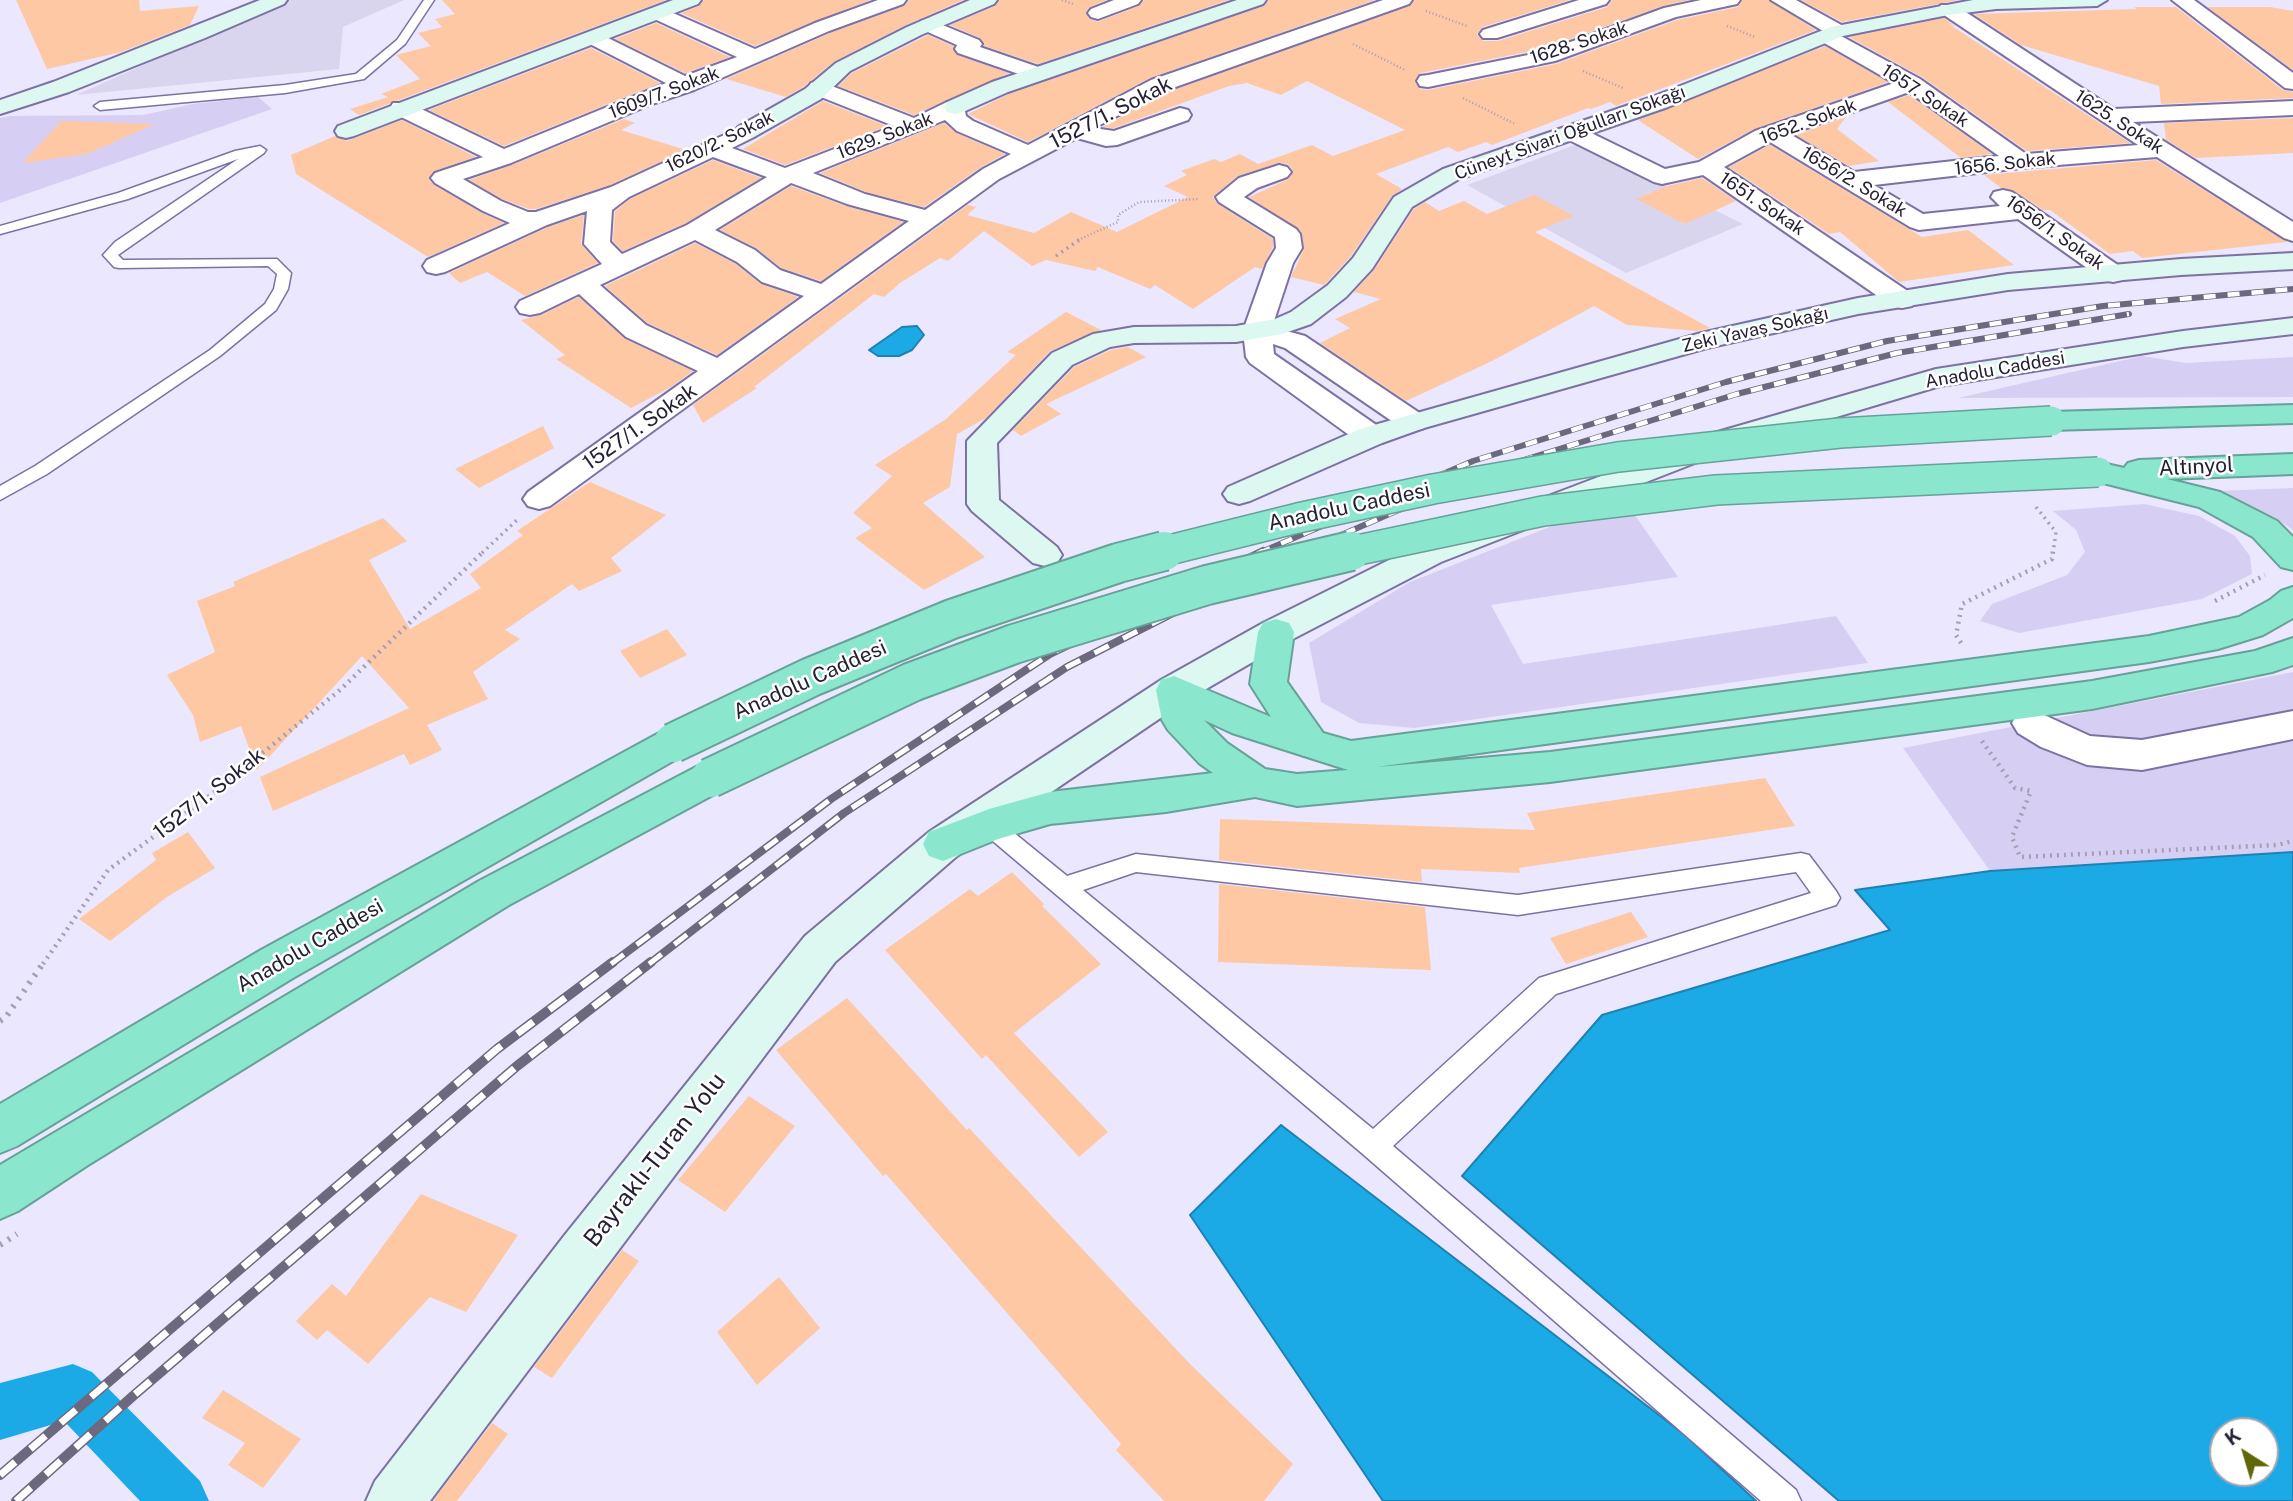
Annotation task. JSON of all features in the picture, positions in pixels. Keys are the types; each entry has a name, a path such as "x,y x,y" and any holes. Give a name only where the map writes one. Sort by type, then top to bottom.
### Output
{"highway":[{"path":"2051,421 2293,414"},
{"path":"2051,421 2293,425"},
{"name":"Anadolu Caddesi","path":"0,1130 277,964 673,743 811,677 952,619 1118,563 1285,521 1433,489 1618,457 1840,433 2051,421"},
{"name":"Altınyol","path":"2098,472 2241,464 2293,464"},
{"path":"2098,472 2208,499 2226,507 2265,530 2293,559"},
{"name":"Anadolu Caddesi","path":"0,1194 71,1148 494,893 710,778 912,682 1014,644 1207,585 1543,511 1716,490 2098,472"},
{"path":"1174,690 1245,723 1351,756 2149,649 2218,636 2251,626 2282,609 2293,599"},
{"path":"1276,632 1268,684 1310,744"},
{"path":"943,844 989,825 1051,808 1166,796 1255,782 1297,790 1550,767 2092,695 2259,663 2293,651"},
{"path":"1174,690 1181,720 1213,753 1255,782"}],"street":[{"path":"0,107 86,78 277,0"},
{"path":"346,131 691,0"},
{"name":"1620/2. Sokak","path":"436,266 538,220 620,192 714,149 820,88 843,68 933,23 987,0"},
{"path":"1098,12 1131,0"},
{"name":"1629. Sokak","path":"530,307 696,230 786,176 849,149 915,126 1036,74 1256,0"},
{"name":"1527/1. Sokak","path":"539,499 991,174 1159,85 1402,0"},
{"path":"1490,34 1599,0"},
{"path":"1638,0 1678,11"},
{"name":"1628. Sokak","path":"1428,81 1473,69 1548,57 1678,11 1730,0"},
{"name":"1657. Sokak","path":"1781,0 1912,85 2021,161"},
{"name":"Cüneyt Sivari Oğulları Sokağı","path":"1045,555 983,505 982,441 1062,359 1103,340 1134,335 1257,331 1282,326 1301,318 1337,291 1363,263 1403,202 1451,174 1660,102 1832,33 1948,9 2096,0"},
{"path":"2182,0 2293,83"},
{"path":"885,2 972,44 965,49 1036,74"},
{"name":"1609/7. Sokak","path":"538,220 524,219 492,206 443,178 503,158 885,2"},
{"path":"828,5 853,16"},
{"name":"1625. Sokak","path":"1948,9 2161,150 2293,233"},
{"path":"657,13 755,57"},
{"path":"593,38 686,85"},
{"name":"1652. Sokak","path":"1707,167 1772,132 1912,85"},
{"path":"820,88 915,126"},
{"path":"955,107 954,118 965,126 1030,154"},
{"path":"401,108 503,158"},
{"path":"2109,116 2293,108"},
{"path":"1076,130 1106,139 1117,138 1180,115"},
{"name":"1656/2. Sokak","path":"1772,132 1919,222 2022,211"},
{"name":"1651. Sokak","path":"1573,133 1662,177 1707,167 1902,300"},
{"path":"714,149 786,176 799,176 856,199 927,219"},
{"name":"1656. Sokak","path":"1850,180 2021,161 2161,150"},
{"name":"1656/1. Sokak","path":"1962,169 2113,274"},
{"path":"1279,172 1248,183 1228,197 1287,234 1289,248 1280,263 1257,331 1260,357 1371,436"},
{"path":"619,266 597,244 600,207 620,192"},
{"path":"696,230 746,256 771,276 824,294"},
{"name":"Zeki Yavaş Sokağı","path":"1239,494 1371,436 1413,422 1701,341 1858,306 2008,282 2181,267 2293,261"},
{"path":"582,283 636,331 720,370"},
{"name":"Anadolu Caddesi","path":"1174,690 1276,632 1429,554 1725,440 1936,379 2183,339 2293,326"},
{"path":"1257,331 1295,342 1413,422"},
{"name":"Bayraklı-Turan Yolu","path":"395,1501 582,1254 820,949 943,844 1174,690"},
{"path":"2031,723 2054,737 2087,750 2142,755 2293,725"}],"lane":[{"path":"100,106 285,89 360,77 401,42 429,0"},
{"path":"0,230 123,196 240,154 260,150 120,245 110,255 120,264 271,262 284,273 281,289 271,307 215,353 41,470 0,494"},
{"path":"989,825 1373,1146 1785,1501"},
{"path":"1063,887 1136,863 1518,905 1801,862 1828,898 1548,986 1373,1146"}],"path":[{"path":"1678,11 1788,51"},
{"path":"1056,256 1076,241 1118,222 1118,215 1139,202 1228,197"},
{"name":"1527/1. Sokak","path":"0,1021 6,1017 108,870 212,794 340,690 539,499"},
{"path":"2031,723 1974,731 2015,788 2031,791 2012,837 2020,856 2277,845 2293,841"}],"shaded area":[{"path":"290,0 404,0 343,27 339,69 76,95"},
{"path":"258,97 272,109 0,203 0,118 143,115 193,104"},
{"path":"1580,143 1743,224 1626,273 1467,185"},
{"path":"2142,356 2186,363 2293,357 2293,397 1958,398"},
{"path":"2293,488 2293,530 2276,518 2215,491"},
{"path":"1623,498 1678,577 1491,605 1523,664 1836,616 1868,663 1414,728 1359,723 1321,702 1309,643 1410,582"},
{"path":"2144,504 2199,516 2235,536 2250,556 2252,574 2202,599 2019,633 1980,621 1992,604 2067,575 2085,552 2076,530 2053,511"},
{"path":"2293,672 2293,852 1990,871 1903,748"}],"water":[{"path":"917,326 924,335 912,350 899,356 878,356 869,350 902,327"},
{"path":"2293,852 2293,1501 1839,1501 1462,1176 1602,1015 1890,930 1855,890 1990,871"},
{"path":"1281,1125 1685,1435 1756,1501 1383,1501 1190,1215"}],"building":[{"path":"16,0 139,0 140,11 199,6 190,25 121,52 47,69"},
{"path":"442,0 666,0 359,115 350,109 388,97 381,94 420,79 396,55 431,46 418,33 442,27 435,19 455,14"},
{"path":"704,0 870,0 755,46 681,13 699,6"},
{"path":"909,0 963,0 835,61 786,97 726,79 830,33 904,6"},
{"path":"1000,0 1107,0 1086,11 1089,19 1097,22 1139,6 1144,0 1229,0 1038,64 984,46 980,38 950,25 995,6"},
{"path":"1269,0 1375,0 1150,78 1028,142 968,114 1009,94 1264,6"},
{"path":"1415,0 1570,0 1482,27 1477,34 1483,41 1498,41 1607,7 1612,0 1689,0 1663,6 1542,49 1420,73 1415,82 1420,89 1428,90 1556,64 1677,20 1738,7 1743,0 1769,0 1816,30 1616,106 1610,102 1588,108 1492,145 1486,142 1458,152 1448,147 1376,174 1402,189 1392,196 1351,256 1324,285 1291,277 1304,249 1302,232 1249,197 1289,179 1293,170 1288,164 1278,163 1238,176 1213,197 1218,204 1273,239 1273,247 1262,269 1255,267 1193,309 1155,285 1150,289 1098,267 1095,271 1046,260 1032,266 984,231 948,261 940,258 900,283 884,297 874,294 754,387 757,388 703,423 693,405 968,205 976,207 967,215 1034,233 1071,212 1117,232 1188,197 1164,186 1187,175 1181,171 1214,159 1221,162 1240,154 1258,164 1312,145 1333,156 1405,130 1307,81 1281,95 1247,83 1229,86 1114,128 1102,127 1168,92 1410,6"},
{"path":"1801,0 1959,0 1842,22"},
{"path":"2134,7 2176,7 2283,90 2293,92 2293,98 2161,104 2159,86 2021,45 1974,14 2137,9"},
{"path":"2207,7 2270,7 2293,11 2293,70"},
{"path":"1944,18 1955,26 1949,24 2130,143 2027,151 1922,77 1849,37"},
{"path":"656,23 730,57 685,73 615,39"},
{"path":"928,35 953,46 957,55 1009,73 914,115 838,86 852,73"},
{"path":"1825,46 1888,82 1754,129 1698,159 1638,120"},
{"path":"591,48 660,83 504,146 429,110"},
{"path":"1909,95 1992,154 1961,158 1888,102"},
{"path":"823,101 887,126 785,165 743,149"},
{"path":"1846,117 1837,129 1879,161 1849,166 1796,135"},
{"path":"2293,118 2293,153 2196,158 2166,140 2164,123"},
{"path":"624,119 635,123 621,130 686,150 610,185 536,209 502,199 469,180 512,165"},
{"path":"402,120 476,157 434,171 429,180 482,213 504,223 428,257 296,174 291,155 335,136 347,141"},
{"path":"61,121 155,124 87,154 23,163"},
{"path":"944,123 956,133 1005,154 981,167 924,207 866,192 820,173"},
{"path":"1770,145 1922,237 1968,230 2014,265 1899,282 1840,232 1829,234 1729,167"},
{"path":"713,160 761,178 686,223 623,251 613,241 615,211 630,199"},
{"path":"2156,160 2287,242 2142,258 2133,251 2110,254 2050,210 2043,210 2013,190 2001,188 1984,175"},
{"path":"1702,178 1736,201 1685,224 1636,199 1667,186"},
{"path":"791,186 846,206 903,222 821,281 781,268 756,248 720,230"},
{"path":"1534,195 1574,216 1535,232 1710,328 1697,331 1627,325 1594,306 1492,361 1406,401 1320,343 1350,328 1335,319 1381,299 1354,292 1374,270 1414,209 1425,202 1439,211 1464,201 1487,214"},
{"path":"584,215 581,244 598,263 525,296 487,272 460,283 449,273 548,227"},
{"path":"695,243 736,264 761,284 798,297 717,355 647,323 605,286"},
{"path":"579,297 625,339 693,371 671,387 631,408 556,359 565,355 521,320 541,315"},
{"path":"1066,312 1101,330 1050,351 986,418 957,434 950,487 923,503 985,557 924,590 855,538 872,528 853,513 892,476 875,465 946,419 1016,355 1007,352"},
{"path":"1128,347 1146,357 1046,404 1061,414 1021,436 1013,430 1074,367 1111,350"},
{"path":"543,426 554,448 479,488 455,469"},
{"path":"590,482 666,515 611,558 622,571 579,591 572,584 505,630 520,639 473,672 488,699 427,725 442,750 410,765 404,754 273,811 260,777 409,708 362,656 257,770 241,726 200,742 193,715 167,675 215,652 197,601 235,586 233,582 383,518 407,541 369,560 410,629 481,588 470,574 523,535 517,531"},
{"path":"667,629 687,655 640,678 620,651"},
{"path":"1765,778 1795,826 1519,868 1520,873 1421,869 1422,882 1219,860 1220,819 1535,830 1527,813"},
{"path":"188,832 215,868 167,897 110,941 79,919 156,860 152,853"},
{"path":"1012,872 1101,964 1014,1033 1108,1132 1079,1157 986,1055 982,1059 885,950 970,889 978,896"},
{"path":"1219,884 1425,907 1431,970 1218,962"},
{"path":"1631,912 1648,937 1566,964 1550,938"},
{"path":"847,998 967,1130 969,1128 1190,1364 1293,1464 1264,1501 1164,1501 1116,1450 1121,1444 886,1174 883,1176 776,1050"},
{"path":"749,1096 795,1126 725,1212 678,1180"},
{"path":"421,1194 518,1235 466,1312 430,1297 368,1364 327,1330 317,1340 296,1321 332,1284 346,1296"},
{"path":"622,1250 639,1261 552,1378 534,1367"},
{"path":"779,1277 820,1328 757,1385 717,1332"},
{"path":"223,1390 301,1439 263,1488 228,1465 245,1443 202,1418"},
{"path":"492,1423 508,1434 457,1501 433,1501"}],"waterway":[{"path":"0,1412 6,1408 73,1391 180,1501"}],"railway":[{"path":"1259,553 1473,461 1726,382 1887,341 2103,306 2293,289"},
{"path":"1300,553 1488,471 1737,394 1897,353 2129,314"},
{"path":"611,964 831,799 1050,654 1263,551"},
{"path":"649,964 844,813 1067,667 1228,585 1304,551"},
{"path":"0,1475 497,1049 613,962"},
{"path":"16,1501 133,1396 517,1066 651,962"}]}
